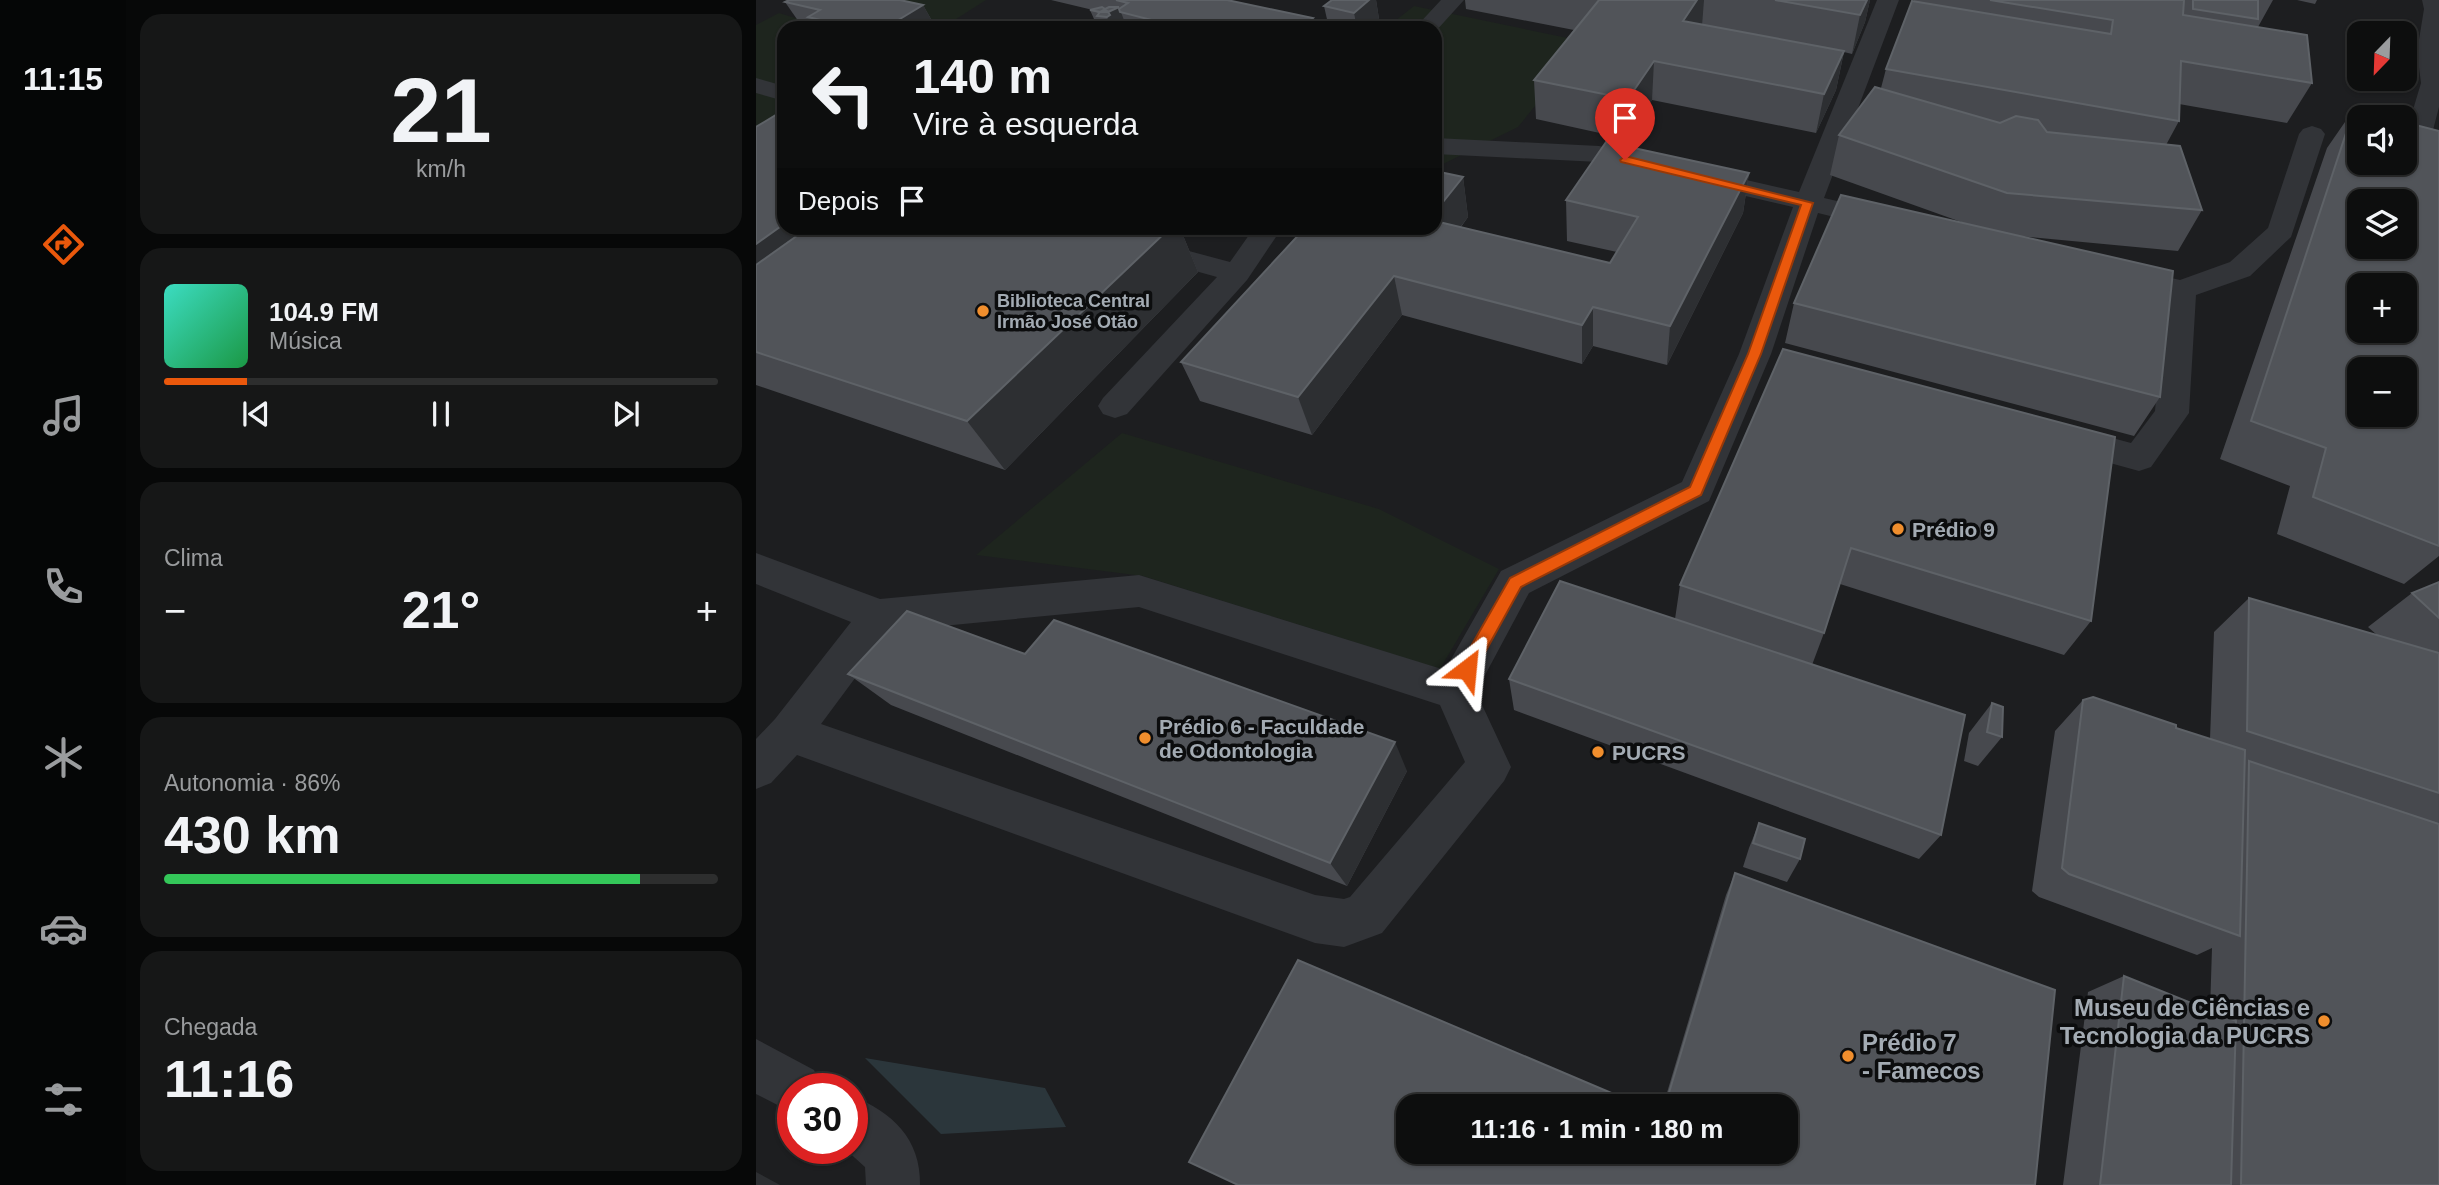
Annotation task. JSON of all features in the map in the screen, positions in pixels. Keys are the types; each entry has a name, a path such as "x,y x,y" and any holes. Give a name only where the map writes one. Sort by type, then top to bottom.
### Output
{"street":[{"path":"1433,21 1453,0"},
{"path":"1455,691 1516,582 1696,491 1768,358 1808,203 1888,0"},
{"path":"2433,0 2436,28 2429,52 2433,83 2420,130 2426,139 2439,143"},
{"path":"2088,268 2181,290 2239,270 2281,231 2312,134"},
{"path":"1442,146 1599,153 1914,228"},
{"path":"1098,235 1237,273"},
{"path":"1115,406 1237,273 1263,235"},
{"path":"2033,429 2139,458 2172,413 2181,290"},
{"path":"756,568 879,615 1139,591 1455,691 1489,767 1365,916 1344,923 1315,919 790,733"},
{"path":"756,769 790,733 879,615"},
{"path":"756,1065 777,1077"},
{"path":"868,1131 876,1136 894,1168 893,1185"}],"shaded area":[{"name":"PUCRS","path":"756,0 2439,0 2439,1185 756,1185"},
{"path":"850,0 986,0 953,21 911,21 841,5"},
{"path":"1414,6 1587,42 1518,127 1442,165 1442,21 1395,21"},
{"path":"779,13 805,21 777,21 777,178 756,192 756,25"},
{"path":"1122,433 1379,509 1499,569 1440,669 1143,576 976,555"},
{"path":"865,1058 1045,1088 1066,1127 941,1134"}],"building":[{"path":"900,0 923,5 897,21 825,21 808,17 820,10 785,2"},
{"path":"1116,0 1227,0 1313,18 1310,21 1155,21 1120,12 1119,9 1128,3"},
{"path":"1332,0 1369,0 1354,13 1324,6"},
{"path":"1599,0 1697,0 1683,21 1844,51 1824,94 1654,61 1628,99 1534,80"},
{"path":"1775,0 1867,0 1860,15"},
{"path":"1990,0 2184,0 2183,15 2307,35 2312,83 2181,61 2179,121 1886,69 1912,1 2111,34 2113,20"},
{"path":"2193,0 2258,0 2258,19 2193,9"},
{"path":"1102,7 1105,9 1100,12 1090,10"},
{"path":"1109,7 1119,7 1108,12 1105,9"},
{"path":"1100,12 1108,12 1110,15 1097,16"},
{"path":"1875,87 2000,123 2016,116 2038,120 2047,132 2180,146 2202,210 2007,193 1839,135"},
{"path":"777,114 777,229 756,244 756,127"},
{"path":"2417,125 2439,131 2439,546 2313,497 2326,448 2251,421 2347,130 2347,175 2417,175"},
{"path":"1606,142 1749,173 1670,326 1593,307 1582,325 1394,276 1298,397 1181,362 1299,235 1442,235 1442,223 1610,263 1638,217 1566,200"},
{"path":"1442,172 1463,177 1442,203"},
{"path":"1841,195 2173,271 2160,397 1794,303"},
{"name":"Biblioteca Central Irmão José Otão","path":"798,235 1163,235 967,421 756,352 756,265"},
{"name":"Prédio 9","path":"1783,349 2115,437 2091,621 1851,548 1824,633 1680,585"},
{"path":"1560,581 1965,715 1941,835 1509,679"},
{"path":"2439,582 2439,618 2412,593"},
{"path":"2249,598 2439,653 2439,793 2247,731"},
{"name":"Prédio 6 - Faculdade de Odontologia","path":"907,611 1025,654 1054,620 1395,742 1330,863 848,674"},
{"path":"2093,697 2245,750 2240,936 2069,874 2062,868 2083,700"},
{"path":"1992,703 2003,707 2002,737 1987,732"},
{"name":"Museu de Ciências e Tecnologia da PUCRS","path":"2249,761 2439,824 2439,1185 2241,1185"},
{"path":"1759,823 1805,839 1800,859 1753,843"},
{"name":"Prédio 7 - Famecos","path":"1735,873 2055,990 2035,1185 1238,1185 1189,1162 1298,960 1614,1094 1396,1094 1396,1164 1798,1164 1798,1094 1669,1094"},
{"path":"2124,976 2236,1021 2231,1185 2100,1185"}],"place":[{"name":"Biblioteca Central Irmão José Otão","path":"983,311"},
{"name":"Prédio 9","path":"1898,529"},
{"name":"Prédio 6 - Faculdade de Odontologia","path":"1145,738"},
{"name":"PUCRS","path":"1598,752"},
{"name":"Museu de Ciências e Tecnologia da PUCRS","path":"2324,1021"},
{"name":"Prédio 7 - Famecos","path":"1848,1056"}],"route":[{"path":"1467,669 1516,582 1696,491 1755,354 1808,203 1625,160"}]}
